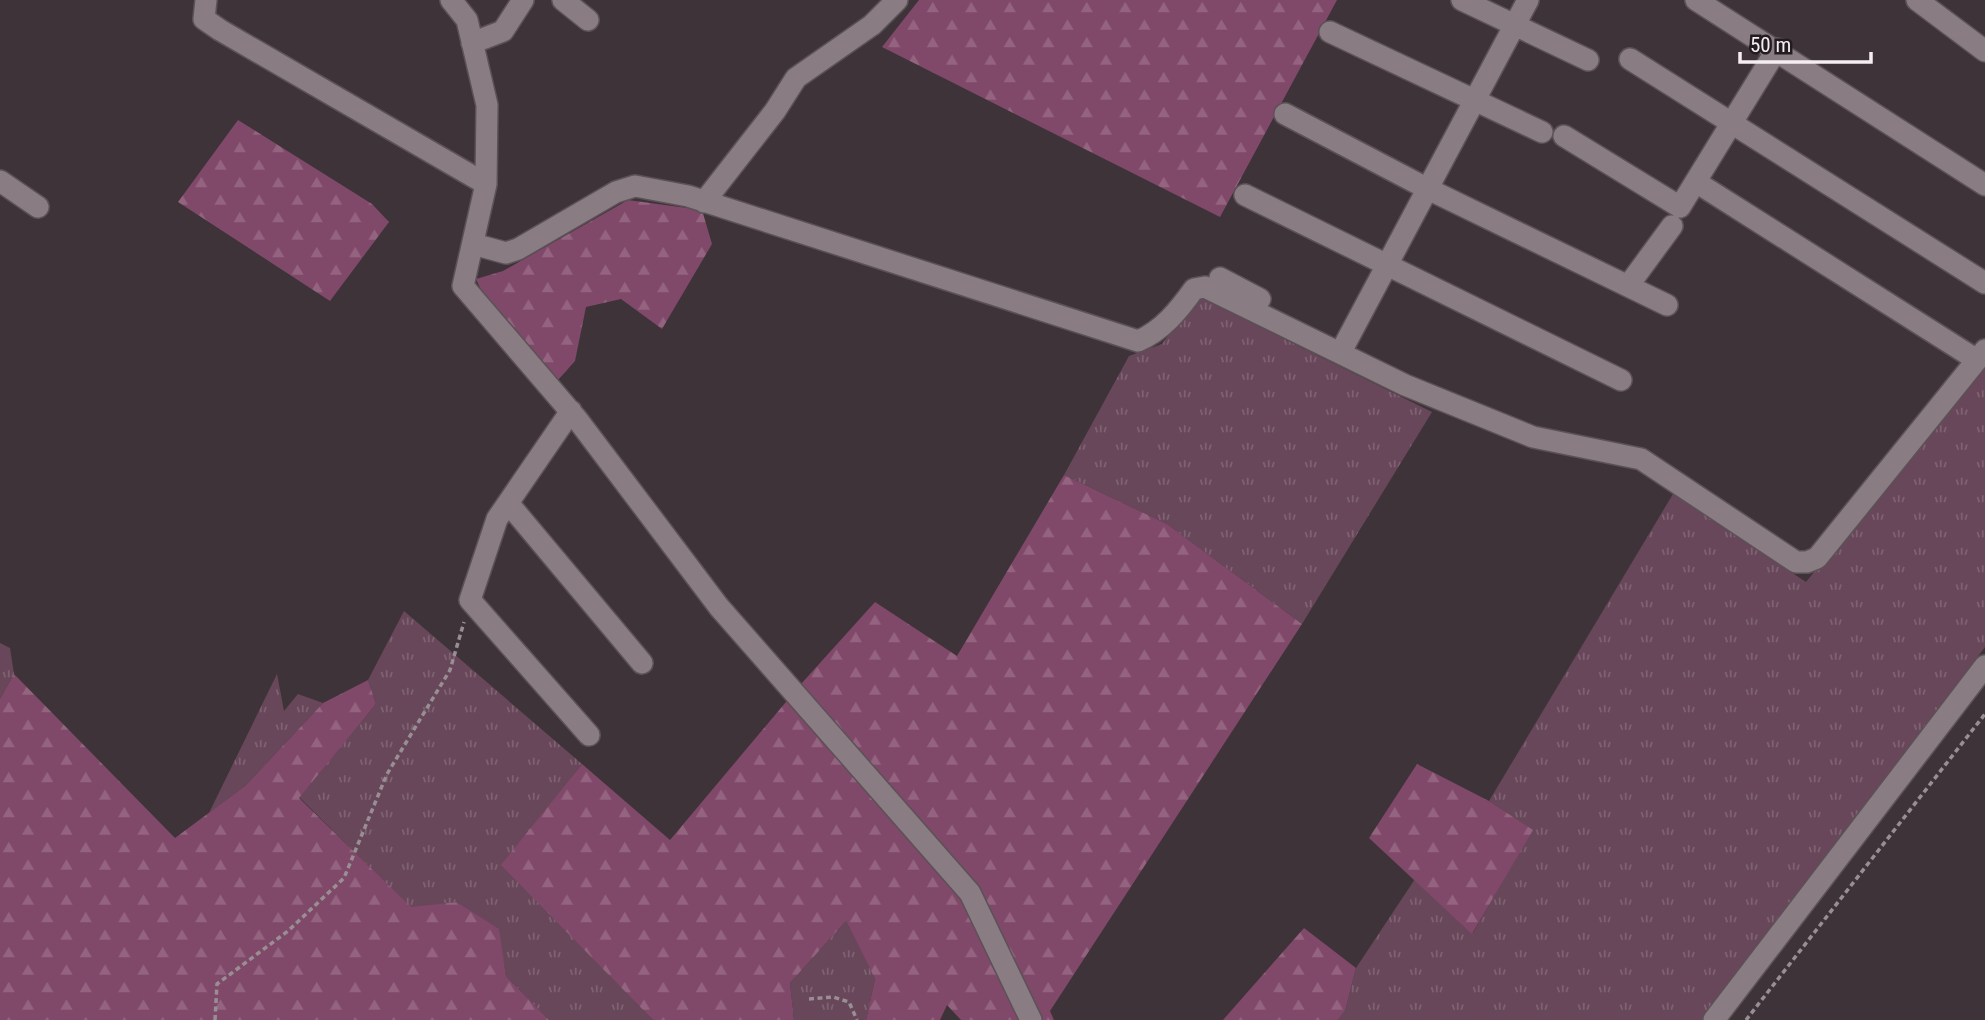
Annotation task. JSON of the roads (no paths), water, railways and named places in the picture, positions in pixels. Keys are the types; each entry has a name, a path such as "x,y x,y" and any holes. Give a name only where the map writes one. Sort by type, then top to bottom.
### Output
{"street":[{"path":"206,0 204,19 220,30 486,184"},
{"path":"451,0 467,20 487,105 486,184 463,286 571,411 719,607 970,893 1031,1020"},
{"path":"472,43 503,31 523,0"},
{"path":"563,0 587,20"},
{"path":"704,202 775,111 796,78 873,25 897,0"},
{"path":"1462,0 1588,60"},
{"path":"1345,344 1528,0"},
{"path":"1696,0 1777,49 1985,184"},
{"path":"1917,0 1985,51"},
{"path":"1330,32 1542,132"},
{"path":"1564,136 1680,207 1777,49"},
{"path":"1630,59 1985,283"},
{"path":"1285,114 1428,189 1667,305"},
{"path":"0,181 38,207"},
{"path":"473,244 506,253 518,249 616,191 635,186 704,202 1138,341 1152,335 1181,307 1194,289 1205,287 1405,386 1533,437 1641,458 1796,562 1807,562 1817,558 1981,355 1696,182"},
{"path":"1245,195 1621,380"},
{"path":"1628,286 1672,226"},
{"path":"1220,278 1345,344 1503,411"},
{"path":"571,411 497,519 470,600 589,735"},
{"path":"508,503 642,663"},
{"path":"1714,1020 1985,666"}]}
